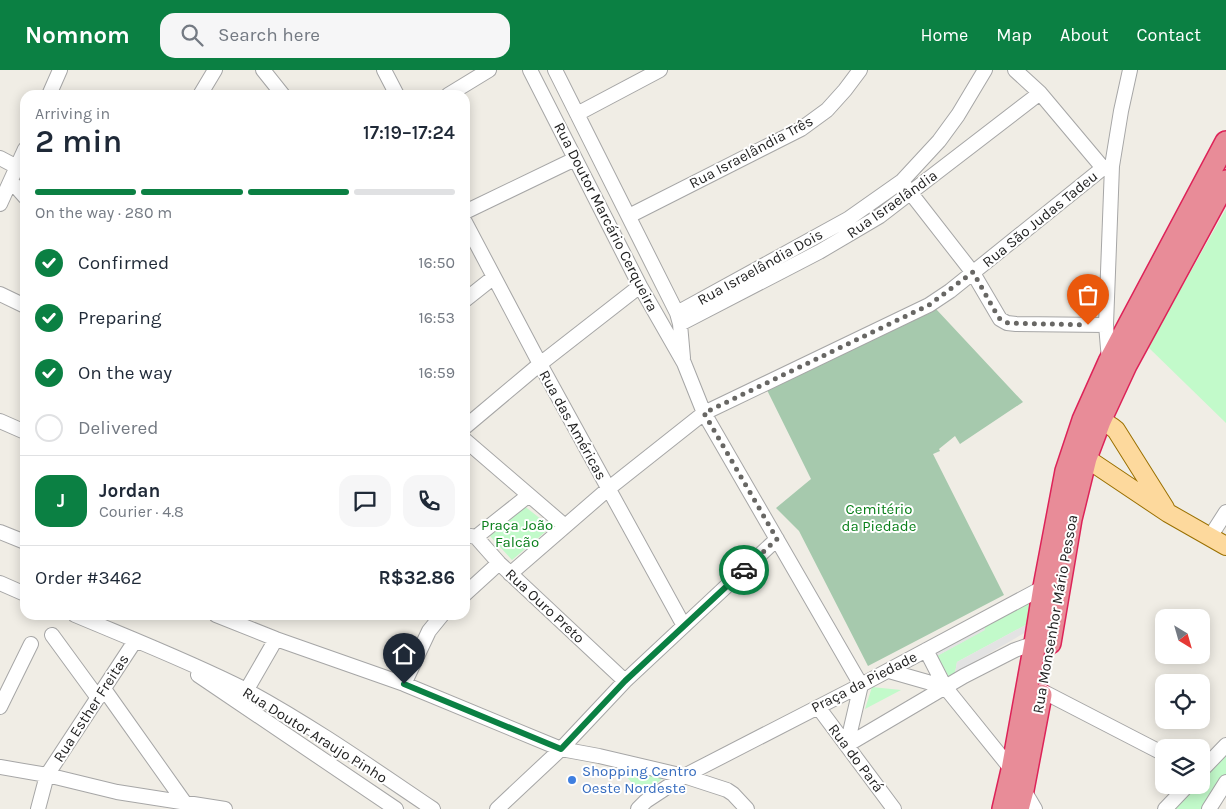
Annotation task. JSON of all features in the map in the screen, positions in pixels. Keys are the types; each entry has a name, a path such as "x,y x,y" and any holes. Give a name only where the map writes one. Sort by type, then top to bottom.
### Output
{"highway":[{"path":"1092,420 1109,362 1226,142"},
{"path":"1092,420 1126,365 1226,181"},
{"name":"Rua Monsenhor Mário Pessoa","path":"1021,800 1042,691 1071,519 1079,455 1092,420"},
{"name":"Rua Monsenhor Mário Pessoa","path":"1003,809 1036,643 1044,587 1066,470 1079,455"}],"main road":[{"path":"1092,420 1110,424 1116,430 1168,513"},
{"path":"1079,455 1168,513 1226,546"}],"street":[{"path":"51,90 60,70"},
{"path":"203,90 215,70"},
{"path":"263,70 279,90"},
{"path":"384,70 394,90"},
{"path":"456,90 490,70"},
{"name":"Rua Doutor Marcário Cerqueira","path":"530,70 640,286 684,364 704,413 861,685"},
{"name":"Rua Doutor Marcário Cerqueira","path":"555,70 629,216 678,319 684,364"},
{"path":"577,114 660,70"},
{"name":"Rua Israelândia Três","path":"629,216 800,129 827,110 860,70"},
{"name":"Rua Israelândia Dois","path":"678,319 848,219 902,181 939,141 958,115 985,70"},
{"path":"1015,70 1040,93 1107,167"},
{"path":"1109,362 1106,325 1107,167 1130,70"},
{"name":"Rua Israelândia","path":"678,319 853,234 880,216 1040,93"},
{"path":"0,158 17,167"},
{"path":"470,210 575,159"},
{"path":"0,204 20,160"},
{"name":"Rua São Judas Tadeu","path":"566,526 608,489 704,413 929,305 1107,167"},
{"path":"11,181 20,191"},
{"path":"902,181 973,272 1000,319 1008,323 1106,325"},
{"name":"Rua das Américas","path":"470,231 540,364 684,626"},
{"path":"470,296 494,277"},
{"path":"470,423 540,364 640,286"},
{"path":"0,294 20,304"},
{"path":"0,421 20,430"},
{"path":"470,444 566,526 510,574"},
{"path":"470,536 529,495"},
{"path":"1210,537 1226,512"},
{"path":"0,532 20,540"},
{"name":"Rua Ouro Preto","path":"470,536 625,681"},
{"path":"497,809 561,749 625,681 777,539"},
{"path":"470,589 499,562"},
{"path":"0,583 20,592"},
{"name":"Praça da Piedade","path":"638,809 646,801 684,776 889,671 1044,587"},
{"name":"Rua Doutor Araujo Pinho","path":"87,620 167,654 246,691 316,731 433,809"},
{"path":"246,620 276,639 404,684 561,749 600,756 684,776 727,790 747,809"},
{"path":"404,684 430,631 438,620"},
{"path":"52,635 101,694 186,805"},
{"path":"246,691 276,639"},
{"name":"Rua Esther Freitas","path":"38,809 47,775 135,640"},
{"path":"847,745 945,687 1015,650 1036,643"},
{"path":"0,707 3,692 31,644"},
{"path":"926,650 945,687 1012,770 1021,800 1035,809"},
{"name":"Rua Doutor Araujo Pinho","path":"167,654 396,809"},
{"path":"889,671 945,687"},
{"path":"847,745 861,685"},
{"path":"1042,691 1155,749"},
{"name":"Rua do Pará","path":"818,706 894,809"},
{"path":"1210,762 1226,745"},
{"path":"0,767 47,775 117,792 186,805 225,809"},
{"path":"1210,809 1226,782"},
{"path":"1165,809 1179,794"}],"green space":[{"path":"1226,209 1226,423 1148,347"},
{"name":"Cemitério da Piedade","path":"936,309 1023,402 960,444 955,436 939,449 940,451 933,454 1004,595 868,666 799,531 776,508 811,479 766,388"},
{"name":"Praça João Falcão","path":"523,505 551,527 512,560 489,535"},
{"path":"1035,595 1033,621 957,662 955,673 949,677 937,656 984,630 984,624"},
{"path":"872,687 901,690 865,709"},
{"path":"1226,745 1226,782 1209,809 1165,809 1179,794 1210,794 1210,762"},
{"path":"616,765 668,774 643,795"}],"shaded area":[{"path":"1033,621 1033,628 955,673 957,662"},
{"path":"984,624 985,630 937,656 935,650"}],"way so far":[{"path":"744,570 777,539 704,413 929,305 973,272 1000,319 1008,323 1088,325"}],"place":[{"name":"Shopping Centro Oeste Nordeste","path":"572,780"}],"route":[{"path":"404,684 561,749 625,681 744,570"}]}
